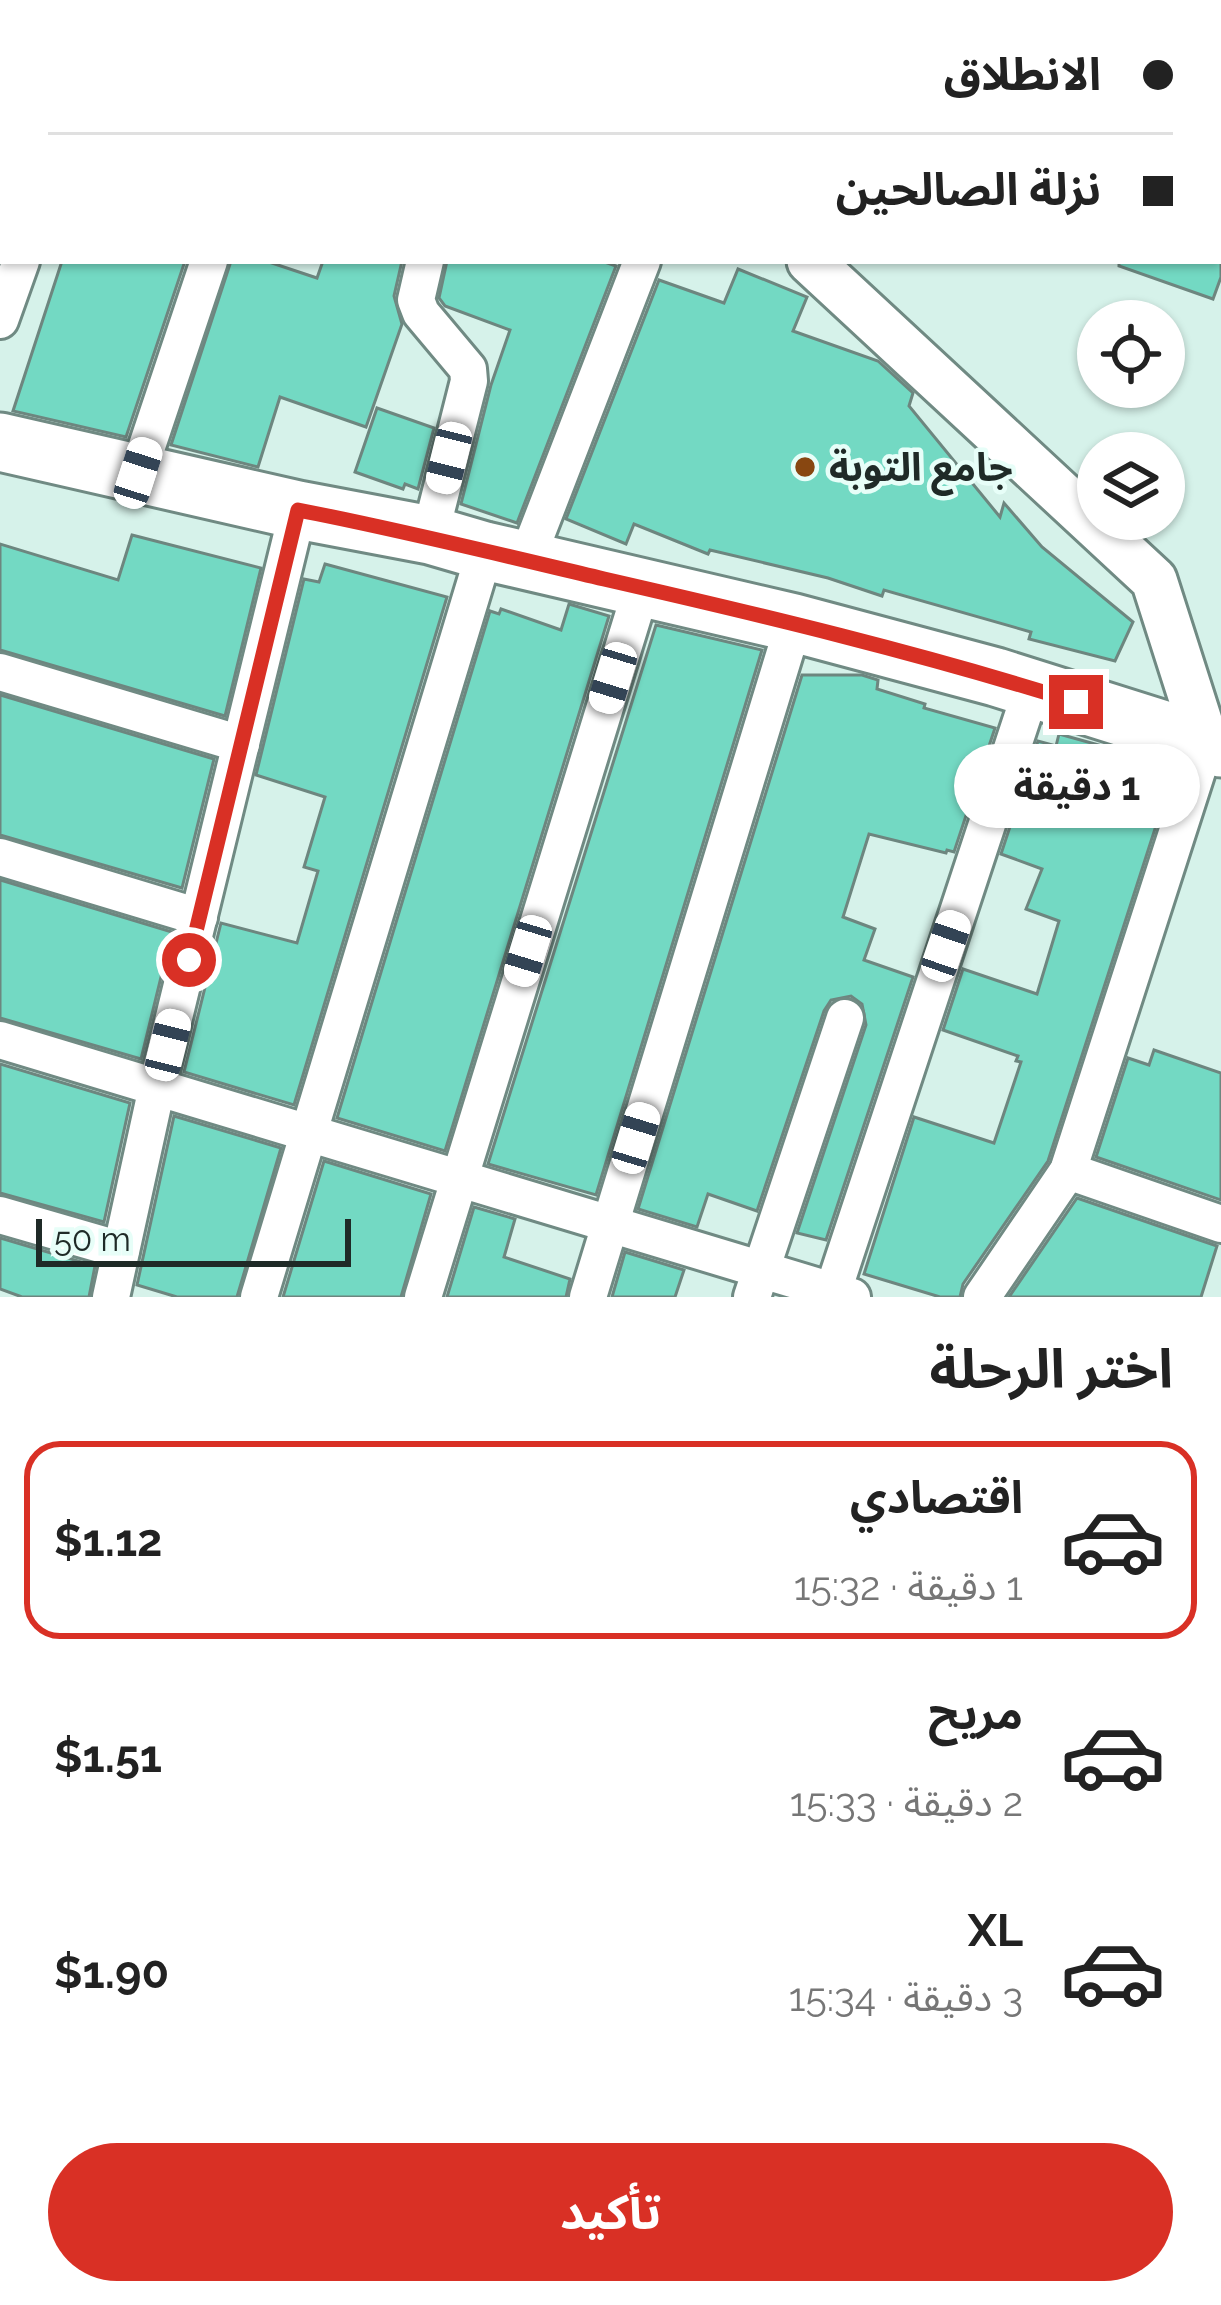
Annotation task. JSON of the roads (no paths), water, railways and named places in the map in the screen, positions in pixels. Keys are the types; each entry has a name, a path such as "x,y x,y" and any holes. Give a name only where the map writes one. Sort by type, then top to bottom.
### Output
{"main road":[{"path":"0,442 430,535 794,623 1032,688 1214,746"}],"street":[{"path":"0,320 20,264"},
{"path":"138,473 208,264"},
{"path":"424,264 416,300 421,313 468,370 470,381 430,535"},
{"path":"259,1297 506,556 641,264"},
{"path":"813,264 1154,580 1214,746 1068,1171 982,1297"},
{"path":"111,1297 298,510"},
{"path":"423,1297 641,587"},
{"path":"588,1297 794,623"},
{"path":"0,672 241,744"},
{"path":"0,1040 610,1224 756,1283 842,1294 1032,688"},
{"path":"0,857 199,917"},
{"path":"756,1283 845,1018"},
{"path":"1068,1171 1221,1224"},
{"path":"0,1215 121,1250"}],"place":[{"name":"جامع التوبة","path":"805,467"}]}
